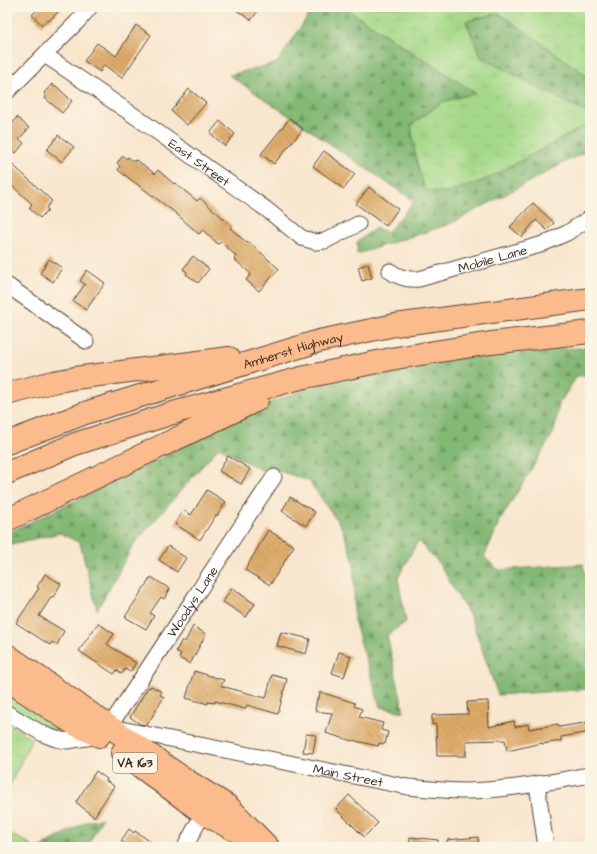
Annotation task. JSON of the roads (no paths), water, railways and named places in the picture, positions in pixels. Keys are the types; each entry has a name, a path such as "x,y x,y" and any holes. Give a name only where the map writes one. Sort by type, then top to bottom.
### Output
{"main road":[{"name":"Amherst Highway","path":"7,443 88,412 319,341 395,325 590,299"},
{"path":"7,473 75,444 176,412 301,378 396,358 491,343 590,332"},
{"path":"7,394 75,378 232,358 319,341"},
{"path":"7,520 257,400 350,368"},
{"name":"VA 163","path":"7,655 104,731 203,813 267,847"},
{"name":"VA 163","path":"7,674 80,722 104,731 228,806 267,847"},
{"path":"7,680 74,724 104,731"}],"street":[{"path":"7,92 45,55 90,7"},
{"name":"East Street","path":"45,55 139,119 266,209 302,238 316,242 325,241 358,224"},
{"name":"Mobile Lane","path":"390,271 409,280 419,279 540,245 567,233 590,218"},
{"path":"7,285 86,341"},
{"name":"Woodys Lane","path":"104,731 159,654 229,543 274,477"},
{"path":"7,713 43,734 56,739 67,741 104,731"},
{"name":"Main Street","path":"104,731 408,787 441,790 467,791 537,784 590,775"},
{"path":"537,784 546,847"},
{"path":"186,847 203,813"}]}
